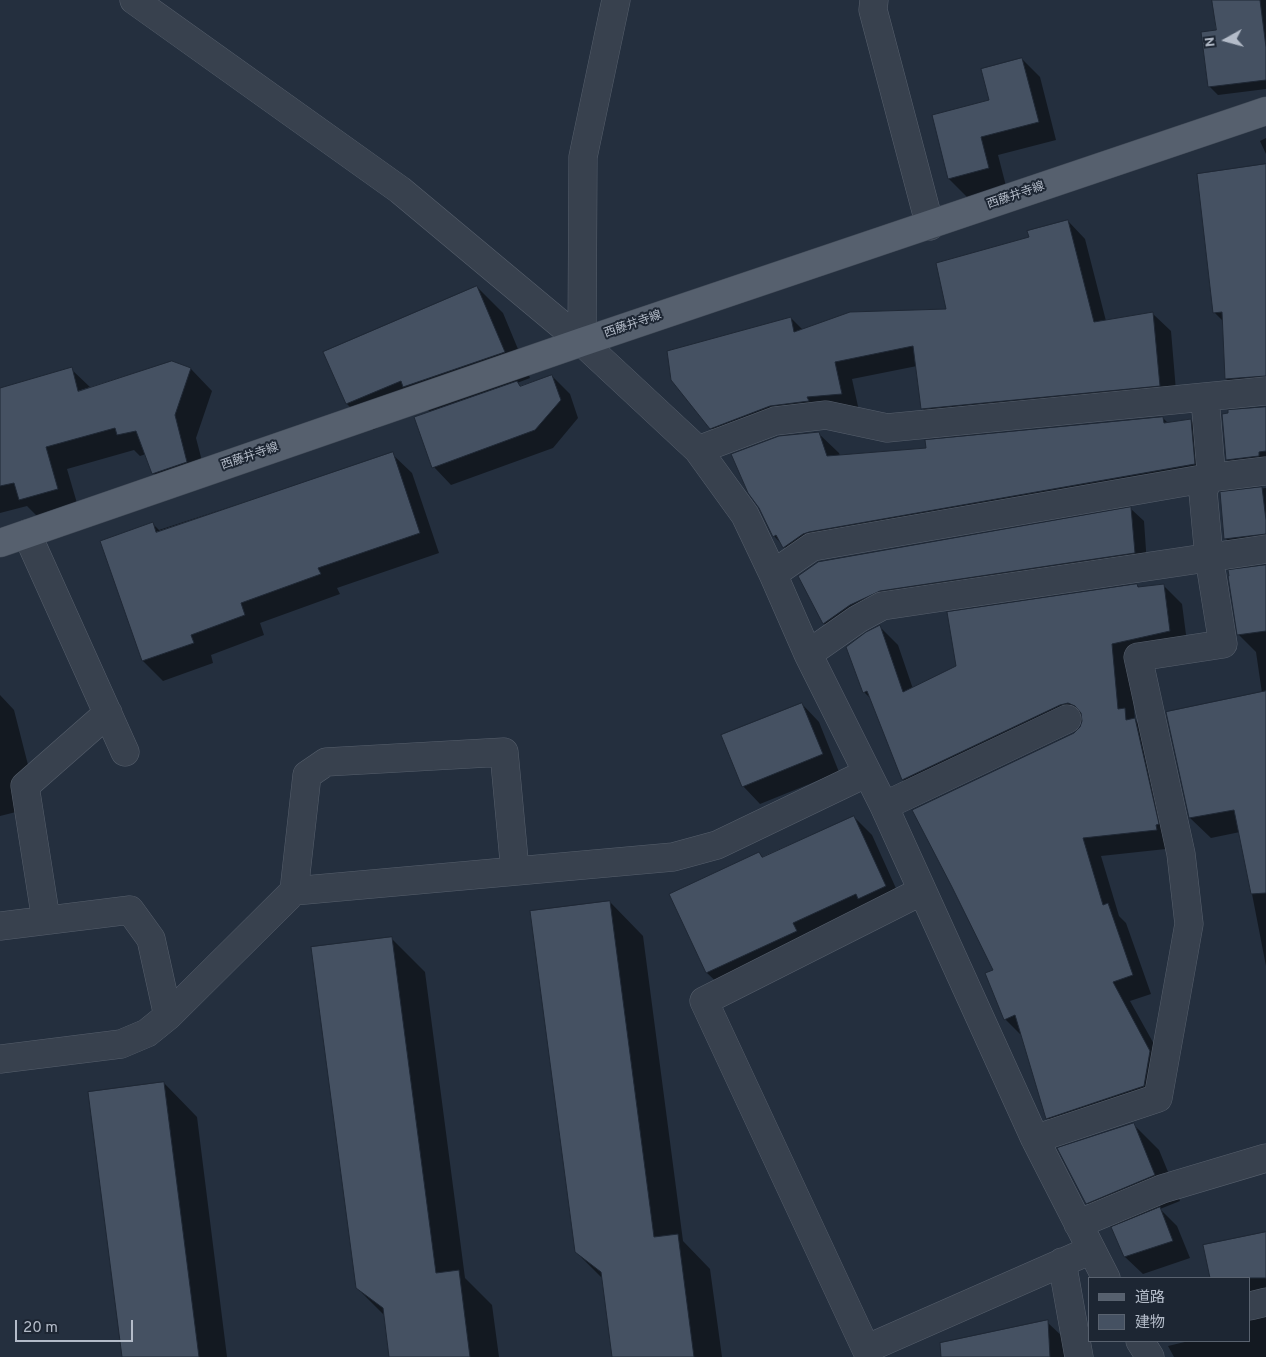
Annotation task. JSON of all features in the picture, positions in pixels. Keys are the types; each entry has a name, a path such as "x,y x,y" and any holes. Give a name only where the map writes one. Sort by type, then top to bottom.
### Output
{"main road":[{"name":"西藤井寺線","path":"0,543 582,342 1266,111"}],"street":[{"path":"134,0 400,190 582,342 698,450 745,515 808,654 884,806 1035,1138 1105,1277"},
{"path":"582,342 582,157 616,0"},
{"path":"874,0 873,10 930,226"},
{"path":"698,450 775,421 826,415 887,428 1266,391"},
{"path":"1035,1138 1158,1098 1189,924 1181,854 1138,657 1223,644 1209,557 1203,492 1211,471 1205,398"},
{"path":"773,574 812,547 1208,478 1266,472"},
{"path":"27,534 125,752"},
{"path":"808,654 858,619 882,606 1266,549"},
{"path":"46,920 25,786 108,713"},
{"path":"884,806 1067,719"},
{"path":"0,1058 121,1044 148,1033 168,1016 294,892 307,775 326,762 504,752 515,872"},
{"path":"294,892 673,857 717,846 867,773"},
{"path":"922,891 704,1001 866,1349 1091,1250"},
{"path":"0,926 130,910 151,939 168,1016"},
{"path":"1078,1224 1162,1189 1266,1158"},
{"path":"1062,1262 1079,1357"},
{"path":"1251,1306 1266,1302"},
{"path":"1141,1342 1150,1357"}],"building":[{"path":"1212,0 1260,0 1266,47 1266,80 1208,87 1201,32 1216,30"},
{"path":"1022,58 1039,122 981,137 989,168 948,179 932,115 989,100 981,69"},
{"path":"1266,164 1266,376 1225,379 1222,312 1213,313 1197,174"},
{"path":"1068,220 1094,322 1153,312 1160,386 921,409 913,346 835,362 842,394 807,397 809,401 770,406 710,429 671,380 667,351 791,317 794,332 850,312 946,309 936,263 1029,237 1027,231"},
{"path":"477,286 505,352 403,387 401,381 346,404 323,352"},
{"path":"172,361 191,368 175,415 187,462 152,474 136,431 117,435 115,428 46,447 58,489 19,500 14,483 0,486 0,388 72,367 78,391"},
{"path":"552,375 561,400 535,430 432,468 414,417 517,381 520,386"},
{"path":"1266,407 1266,451 1259,452 1259,456 1226,460 1222,414 1228,413 1228,410"},
{"path":"1163,417 1164,423 1191,419 1195,464 809,532 783,548 776,535 773,537 759,508 748,493 731,454 779,436 819,432 827,456 926,448 925,440"},
{"path":"393,452 420,533 318,568 321,574 241,603 245,615 191,635 194,643 142,661 100,541 153,522 156,532"},
{"path":"1262,487 1266,534 1224,539 1220,492"},
{"path":"1131,507 1135,553 880,591 850,605 823,624 798,576 818,562"},
{"path":"1266,565 1266,631 1237,635 1228,570"},
{"path":"1137,584 1138,587 1164,584 1170,631 1112,644 1118,709 1125,708 1126,720 1135,718 1159,824 1156,825 1157,830 1083,838 1103,905 1108,903 1133,975 1113,982 1150,1051 1144,1086 1046,1119 1015,1015 1004,1020 985,973 993,970 912,810 1074,733 1080,727 1082,721 1081,713 1075,706 1068,703 1060,705 902,780 867,691 863,693 846,647 866,632 880,625 903,692 956,666 947,612"},
{"path":"1266,691 1266,893 1251,894 1234,810 1189,818 1166,712"},
{"path":"802,703 823,754 742,787 721,735"},
{"path":"854,816 886,886 858,899 856,894 793,923 797,931 706,973 669,894 759,852 762,857"},
{"path":"610,901 654,1237 678,1234 694,1357 612,1357 601,1272 575,1252 530,911"},
{"path":"392,937 436,1273 459,1270 470,1357 389,1357 383,1308 356,1288 311,947"},
{"path":"164,1082 199,1357 122,1357 88,1092"},
{"path":"1134,1123 1155,1175 1086,1204 1057,1148"},
{"path":"1160,1207 1173,1241 1124,1257 1111,1227"},
{"path":"1266,1232 1266,1278 1210,1277 1203,1245"},
{"path":"1048,1320 1050,1357 941,1357 940,1343"}]}
